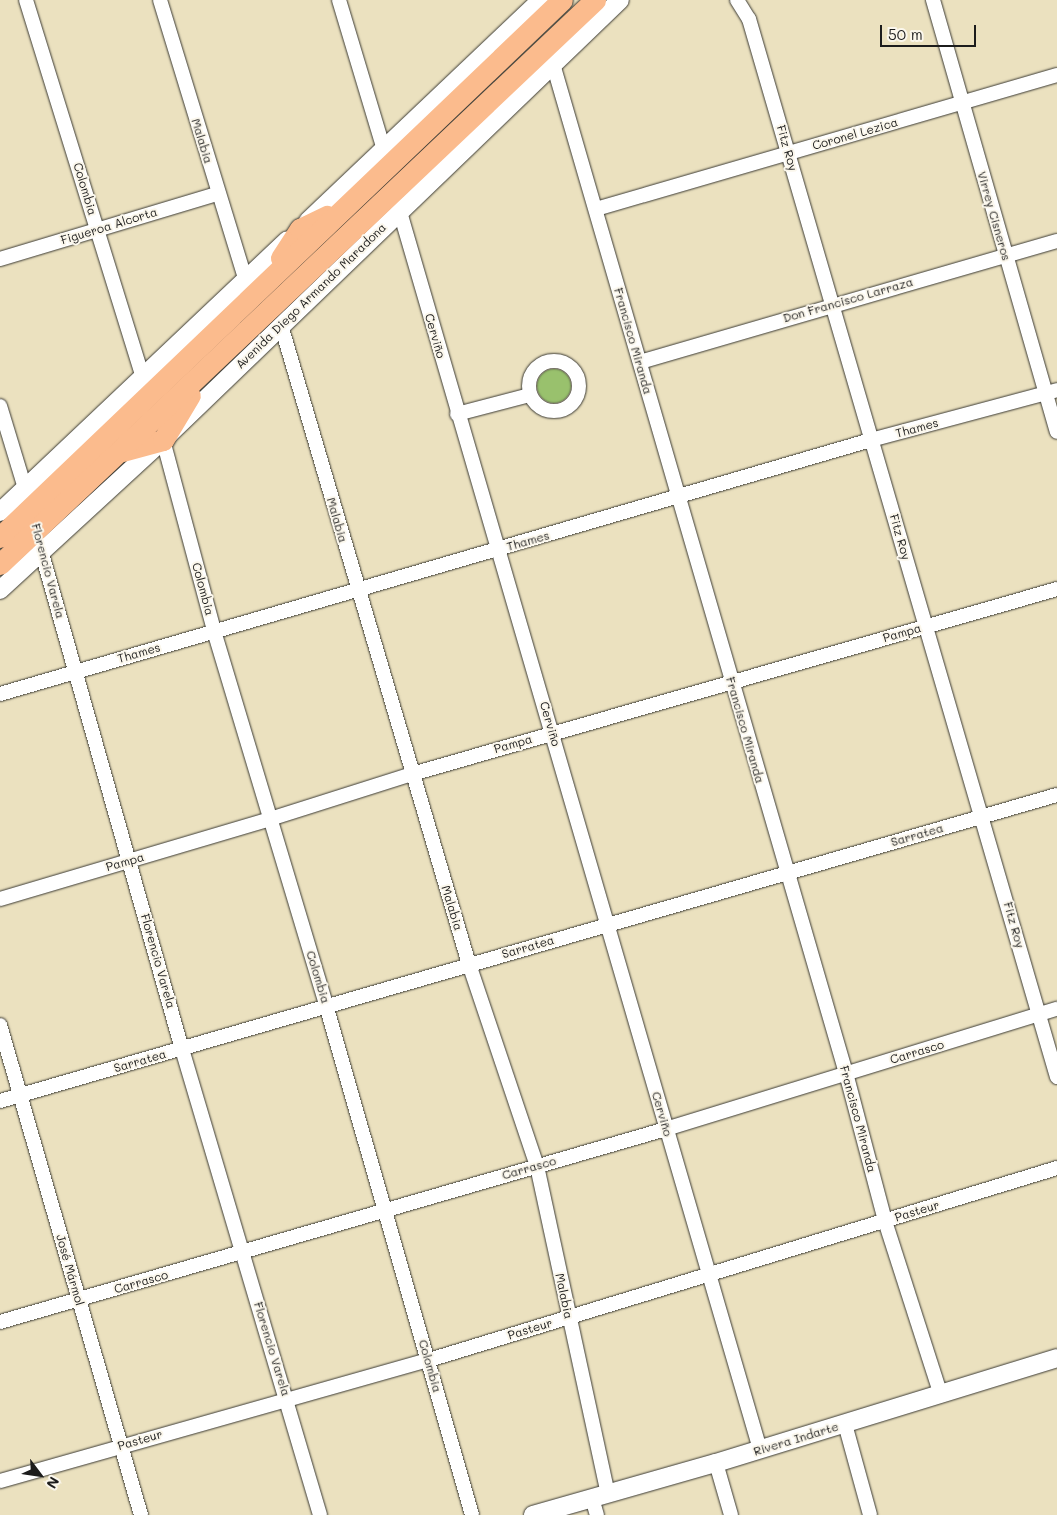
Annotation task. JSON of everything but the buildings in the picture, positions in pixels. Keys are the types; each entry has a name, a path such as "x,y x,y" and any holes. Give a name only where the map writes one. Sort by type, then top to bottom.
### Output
{"main road":[{"path":"386,158 562,0"},
{"name":"Avenida Diego Armando Maradona","path":"0,564 205,371 397,202 595,0"},
{"path":"253,285 345,207 386,158 502,38"},
{"path":"0,537 31,509 253,285 300,229 345,207"},
{"path":"119,452 163,440 205,371"}],"street":[{"name":"Colombia","path":"26,0 143,379"},
{"name":"Malabia","path":"160,0 217,194 253,285"},
{"name":"Cerviño","path":"339,0 386,158 457,414 499,550 760,1449"},
{"path":"502,38 541,0"},
{"name":"Avenida Diego Armando Maradona","path":"0,590 163,440 281,325 397,202 553,64 620,0"},
{"name":"Fitz Roy","path":"737,0 749,19 1041,1015 1057,1077"},
{"name":"Virrey Cisneros","path":"933,0 1005,256 1051,392 1057,432"},
{"name":"Francisco Miranda","path":"553,64 596,208 730,683 846,1073 885,1221 941,1395"},
{"name":"Coronel Lezica","path":"596,208 1057,75"},
{"path":"300,229 386,158"},
{"name":"Figueroa Alcorta","path":"0,259 217,194"},
{"name":"Don Francisco Larraza","path":"640,362 832,304 1057,241"},
{"path":"0,512 143,379 253,285"},
{"name":"Malabia","path":"281,325 357,590 469,964 537,1166 569,1317 599,1503"},
{"name":"Thames","path":"0,694 871,440 1051,392"},
{"path":"457,414 530,395"},
{"name":"Florencio Varela","path":"0,406 31,509 41,552 182,1049 320,1515"},
{"name":"Colombia","path":"163,440 214,631 326,1005 472,1515"},
{"name":"Pampa","path":"0,899 270,820 412,774 1057,589"},
{"name":"Sarratea","path":"0,1101 182,1049 326,1005 1057,795"},
{"name":"Carrasco","path":"0,1322 666,1129 1057,1009"},
{"name":"José Mármol","path":"0,1025 141,1515"},
{"name":"Pasteur","path":"0,1481 120,1445 429,1360 1057,1168"},
{"name":"Rivera Indarte","path":"533,1515 599,1503 760,1449 1057,1358"},
{"path":"845,1424 870,1515"},
{"path":"716,1463 731,1515"}],"green space":[{"path":"554,369 566,374 571,386 566,398 554,403 542,398 537,386 542,374"}]}
